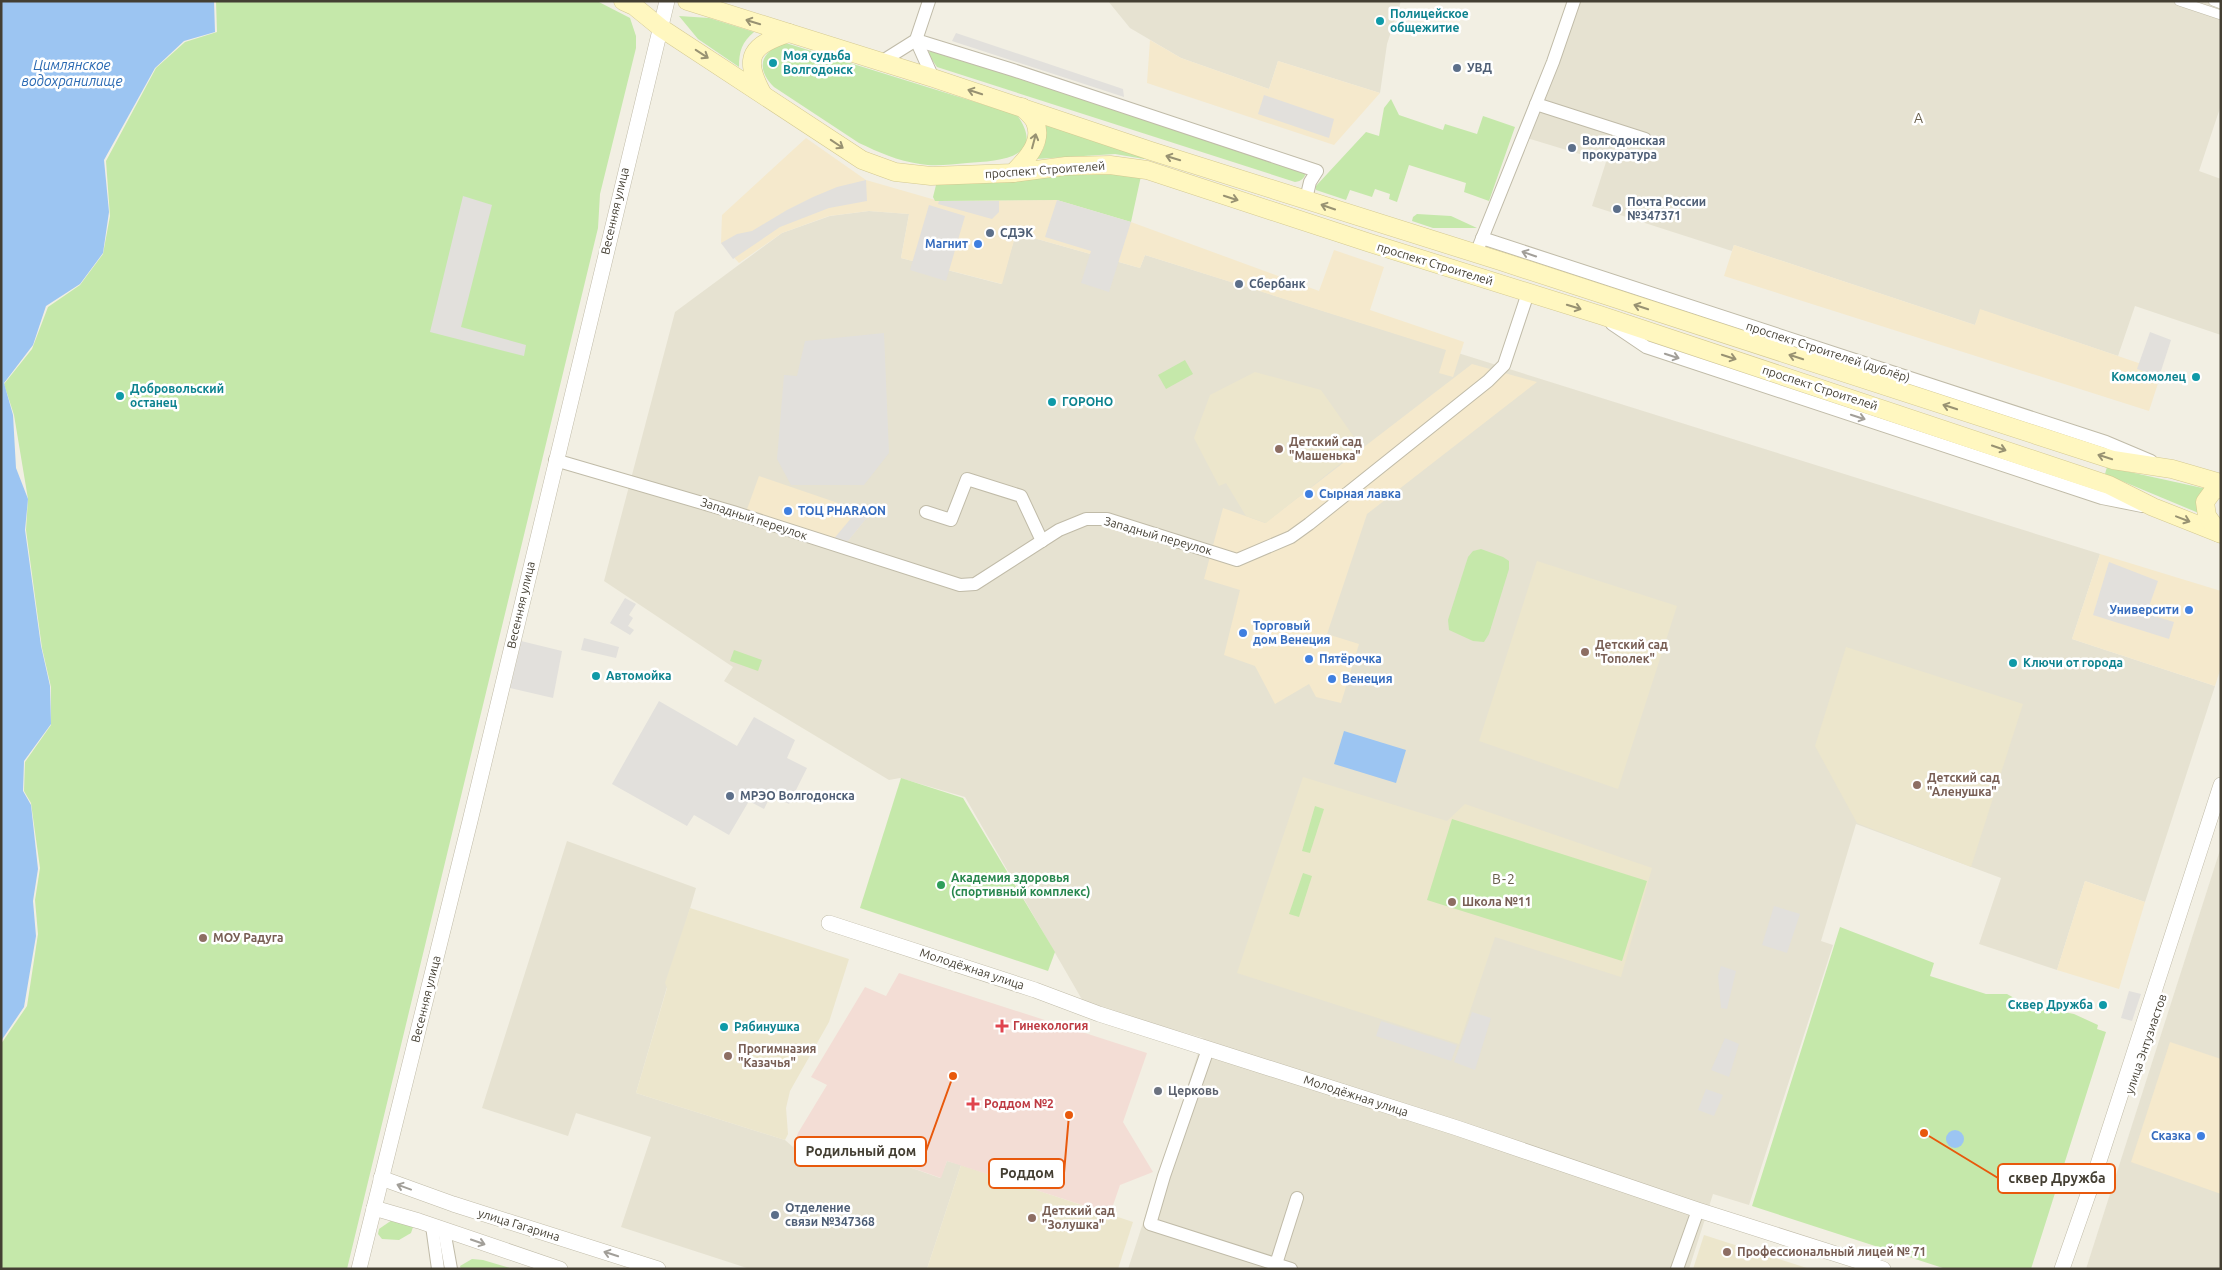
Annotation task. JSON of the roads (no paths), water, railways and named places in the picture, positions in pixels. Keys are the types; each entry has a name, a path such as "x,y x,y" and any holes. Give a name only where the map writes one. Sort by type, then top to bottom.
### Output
{"main road":[{"name":"проспект Строителей","path":"623,1 634,6 661,28 862,160 894,172 931,176 1013,173 1066,166 1101,165 1147,170 1600,315 2109,485 2153,507 2220,533"},
{"name":"проспект Строителей","path":"687,1 933,78 1151,151 1306,199 1478,246 2113,460 2172,470 2221,483"},
{"path":"763,94 754,77 753,55 760,44 789,33"},
{"path":"1013,173 1028,157 1037,138 1035,122 1021,107"},
{"path":"2220,533 2207,516 2205,502 2213,491 2221,488"}],"street":[{"name":"Весенняя улица","path":"359,1269 470,821 667,1"},
{"path":"881,62 916,40 929,1"},
{"path":"1478,246 1536,104 1574,1"},
{"path":"2179,1 2221,15"},
{"path":"2213,1 2221,4"},
{"path":"916,40 933,78"},
{"path":"916,40 1013,70 1316,171 1310,182 1306,199"},
{"path":"1536,104 1644,138"},
{"name":"Западный переулок","path":"556,460 733,512 960,586 975,584 1059,530 1086,519 1107,519 1237,560 1291,537 1323,514 1488,381 1504,365 1528,293"},
{"path":"926,512 951,520 967,478 1022,496 1042,541"},
{"path":"2062,1269 2164,978 2221,786"},
{"name":"улица Энтузиастов","path":"2072,1269 2164,978 2221,820"},
{"name":"Молодёжная улица","path":"829,923 1208,1049 1457,1128 1698,1210 1883,1269"},
{"path":"1208,1049 1164,1176 1150,1224 1291,1269"},
{"name":"улица Гагарина","path":"381,1178 453,1204 658,1269"},
{"path":"427,1195 438,1269"},
{"path":"1276,1264 1297,1198"},
{"path":"432,1226 453,1204"},
{"path":"374,1208 560,1269"},
{"path":"1677,1269 1698,1210"},
{"path":"432,1226 451,1269"}],"water":[{"name":"Цимлянское водохранилище","path":"1,1 214,1 215,32 184,41 155,68 104,160 109,212 103,253 80,284 46,306 33,345 4,383 13,415 16,468 28,499 25,530 41,646 50,686 51,724 24,761 23,791 31,805 38,869 33,901 36,936 24,1007 1,1041"},
{"path":"1344,731 1406,750 1396,783 1334,764"},
{"path":"1955,1130 1961,1133 1964,1139 1961,1145 1955,1148 1949,1145 1946,1139 1949,1133"}],"place":[{"name":"Полицейское общежитие","path":"1380,21"},
{"name":"Моя судьба Волгодонск","path":"773,63"},
{"name":"УВД","path":"1457,68"},
{"name":"Волгодонская прокуратура","path":"1572,148"},
{"name":"Почта России №347371","path":"1617,209"},
{"name":"СДЭК","path":"990,233"},
{"name":"Магнит","path":"978,244"},
{"name":"Сбербанк","path":"1239,284"},
{"name":"Комсомолец","path":"2196,377"},
{"name":"Добровольский останец","path":"120,396"},
{"name":"ГОРОНО","path":"1052,402"},
{"name":"Детский сад \"Машенька\"","path":"1279,449"},
{"name":"Сырная лавка","path":"1309,494"},
{"name":"ТОЦ PHARAON","path":"788,511"},
{"name":"Университи","path":"2189,610"},
{"name":"Торговый дом Венеция","path":"1243,633"},
{"name":"Детский сад \"Тополек\"","path":"1585,652"},
{"name":"Пятёрочка","path":"1309,659"},
{"name":"Ключи от города","path":"2013,663"},
{"name":"Автомойка","path":"596,676"},
{"name":"Венеция","path":"1332,679"},
{"name":"Детский сад \"Аленушка\"","path":"1917,785"},
{"name":"МРЭО Волгодонска","path":"730,796"},
{"name":"Академия здоровья (спортивный комплекс)","path":"941,885"},
{"name":"Школа №11","path":"1452,902"},
{"name":"МОУ Радуга","path":"203,938"},
{"name":"Сквер Дружба","path":"2103,1005"},
{"name":"Гинекология","path":"1002,1026"},
{"name":"Рябинушка","path":"724,1027"},
{"name":"Прогимназия \"Казачья\"","path":"728,1056"},
{"name":"Родильный дом","path":"953,1076"},
{"name":"Церковь","path":"1158,1091"},
{"name":"Роддом №2","path":"973,1104"},
{"name":"Роддом","path":"1069,1115"},
{"name":"сквер Дружба","path":"1924,1133"},
{"name":"Сказка","path":"2201,1136"},
{"name":"Отделение связи №347368","path":"775,1215"},
{"name":"Детский сад \"Золушка\"","path":"1032,1218"},
{"name":"Профессиональный лицей № 71","path":"1727,1252"}],"district":[{"name":"А","path":"1919,118"},
{"name":"В-2","path":"1504,879"}]}
